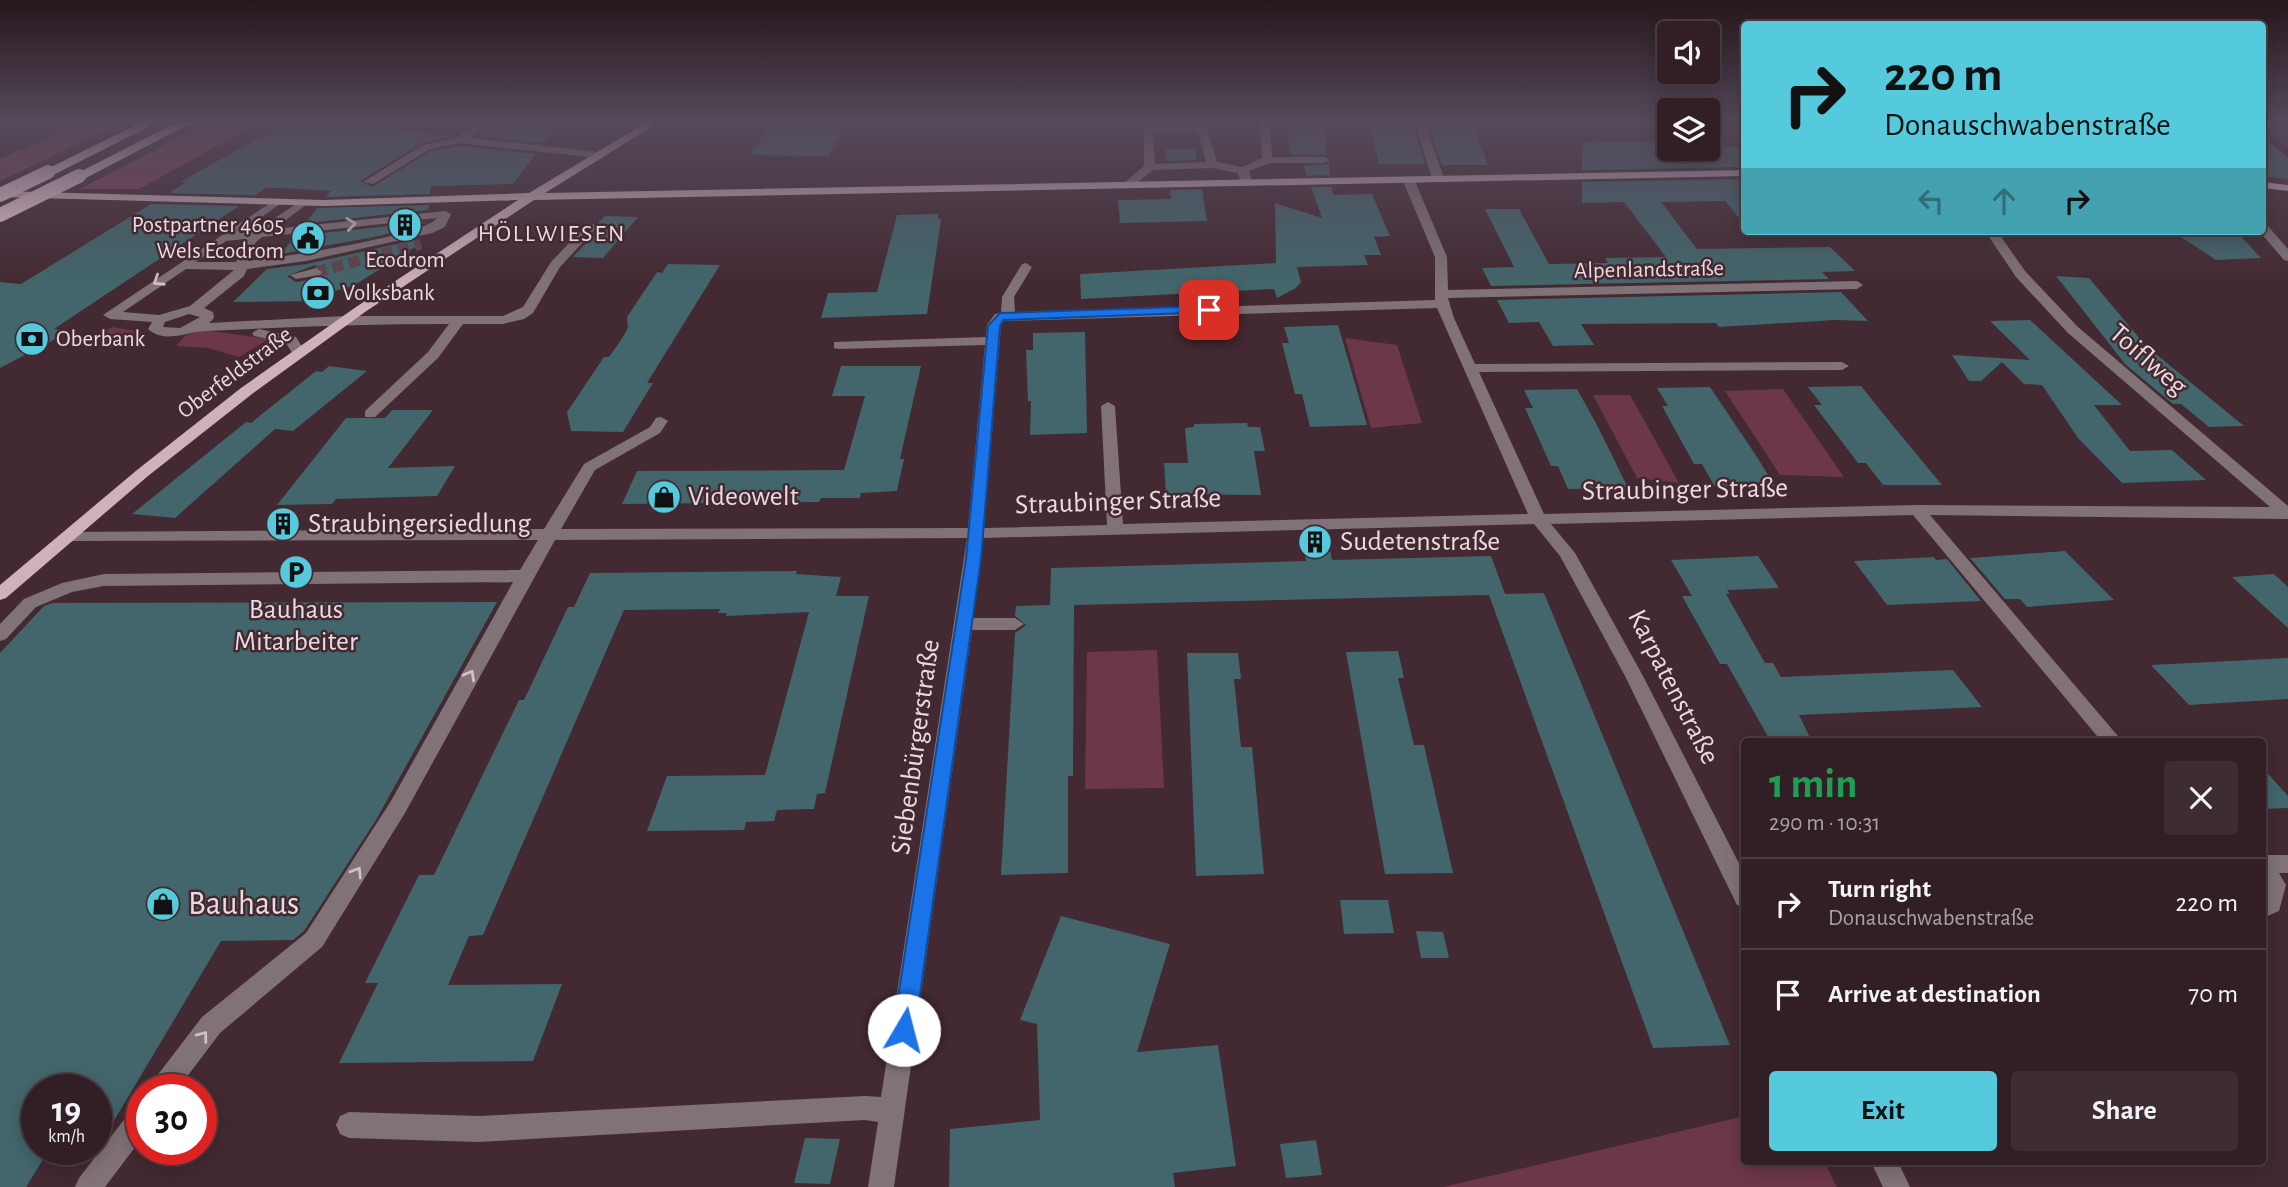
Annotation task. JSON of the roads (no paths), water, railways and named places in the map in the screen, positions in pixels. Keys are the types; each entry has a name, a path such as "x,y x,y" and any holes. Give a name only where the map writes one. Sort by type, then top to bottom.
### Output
{"highway":[{"path":"0,195 39,176"},
{"path":"0,215 78,176"}],"main road":[{"name":"Oberfeldstraße","path":"0,594 190,435 299,353 349,317 563,176"},
{"path":"583,176 585,181 607,195"},
{"path":"0,195 302,203 1537,176"},
{"path":"2266,186 2288,188"},
{"path":"455,198 481,208 487,219 485,227"}],"street":[{"path":"369,182 378,176"},
{"path":"1128,185 1139,176"},
{"path":"1245,176 1247,183"},
{"path":"1408,179 1441,257 1442,299 1469,368 1538,519"},
{"path":"276,202 110,315 160,319 173,313 206,317 503,320 520,316 528,310 555,265 592,226"},
{"path":"160,319 155,326 162,332 191,328 206,317 240,273 243,254 259,234 302,203"},
{"path":"224,238 427,214 444,214 444,220"},
{"path":"182,265 222,269 240,267 344,249 428,230 444,220"},
{"path":"421,244 454,228 444,220"},
{"path":"2266,231 2288,257"},
{"name":"Toiflweg","path":"1994,235 2020,274 2073,330 2286,513"},
{"name":"Siebenbürgerstraße","path":"881,1187 976,533 994,326 1004,316 1008,297 1026,267"},
{"path":"296,275 316,272"},
{"name":"Alpenlandstraße","path":"1004,316 1857,285"},
{"path":"206,317 291,340 299,353"},
{"path":"370,414 433,355 459,320"},
{"path":"839,345 992,341"},
{"path":"1469,368 1842,366"},
{"path":"1108,406 1115,529"},
{"path":"174,1074 211,1025 314,940 398,807 525,576 589,467 655,430 661,421"},
{"path":"1917,510 2110,738"},
{"name":"Straubinger Straße","path":"69,536 976,533 1917,510 2286,513"},
{"name":"Karpatenstraße","path":"1538,519 1567,553 1640,688 1741,888"},
{"path":"0,635 30,603 68,587 104,580 525,576"},
{"path":"964,624 1015,624"},
{"path":"2266,864 2288,864"},
{"path":"2266,869 2275,885 2272,904 2266,907"},
{"path":"349,1125 479,1129 865,1108 892,1111"},
{"path":"88,1187 126,1138"},
{"path":"1886,1165 1897,1187"}],"tunnel":[{"path":"316,272 421,244"}],"place":[{"name":"Ecodrom","path":"405,225"},
{"name":"Postpartner 4605 Wels Ecodrom","path":"308,238"},
{"name":"Volksbank","path":"318,293"},
{"name":"Oberbank","path":"32,339"},
{"name":"Videowelt","path":"664,497"},
{"name":"Straubingersiedlung","path":"283,524"},
{"name":"Sudetenstraße","path":"1315,542"},
{"name":"Bauhaus Mitarbeiter","path":"296,572"},
{"name":"Bauhaus","path":"163,904"}],"district":[{"name":"HÖLLWIESEN","path":"552,234"}]}
